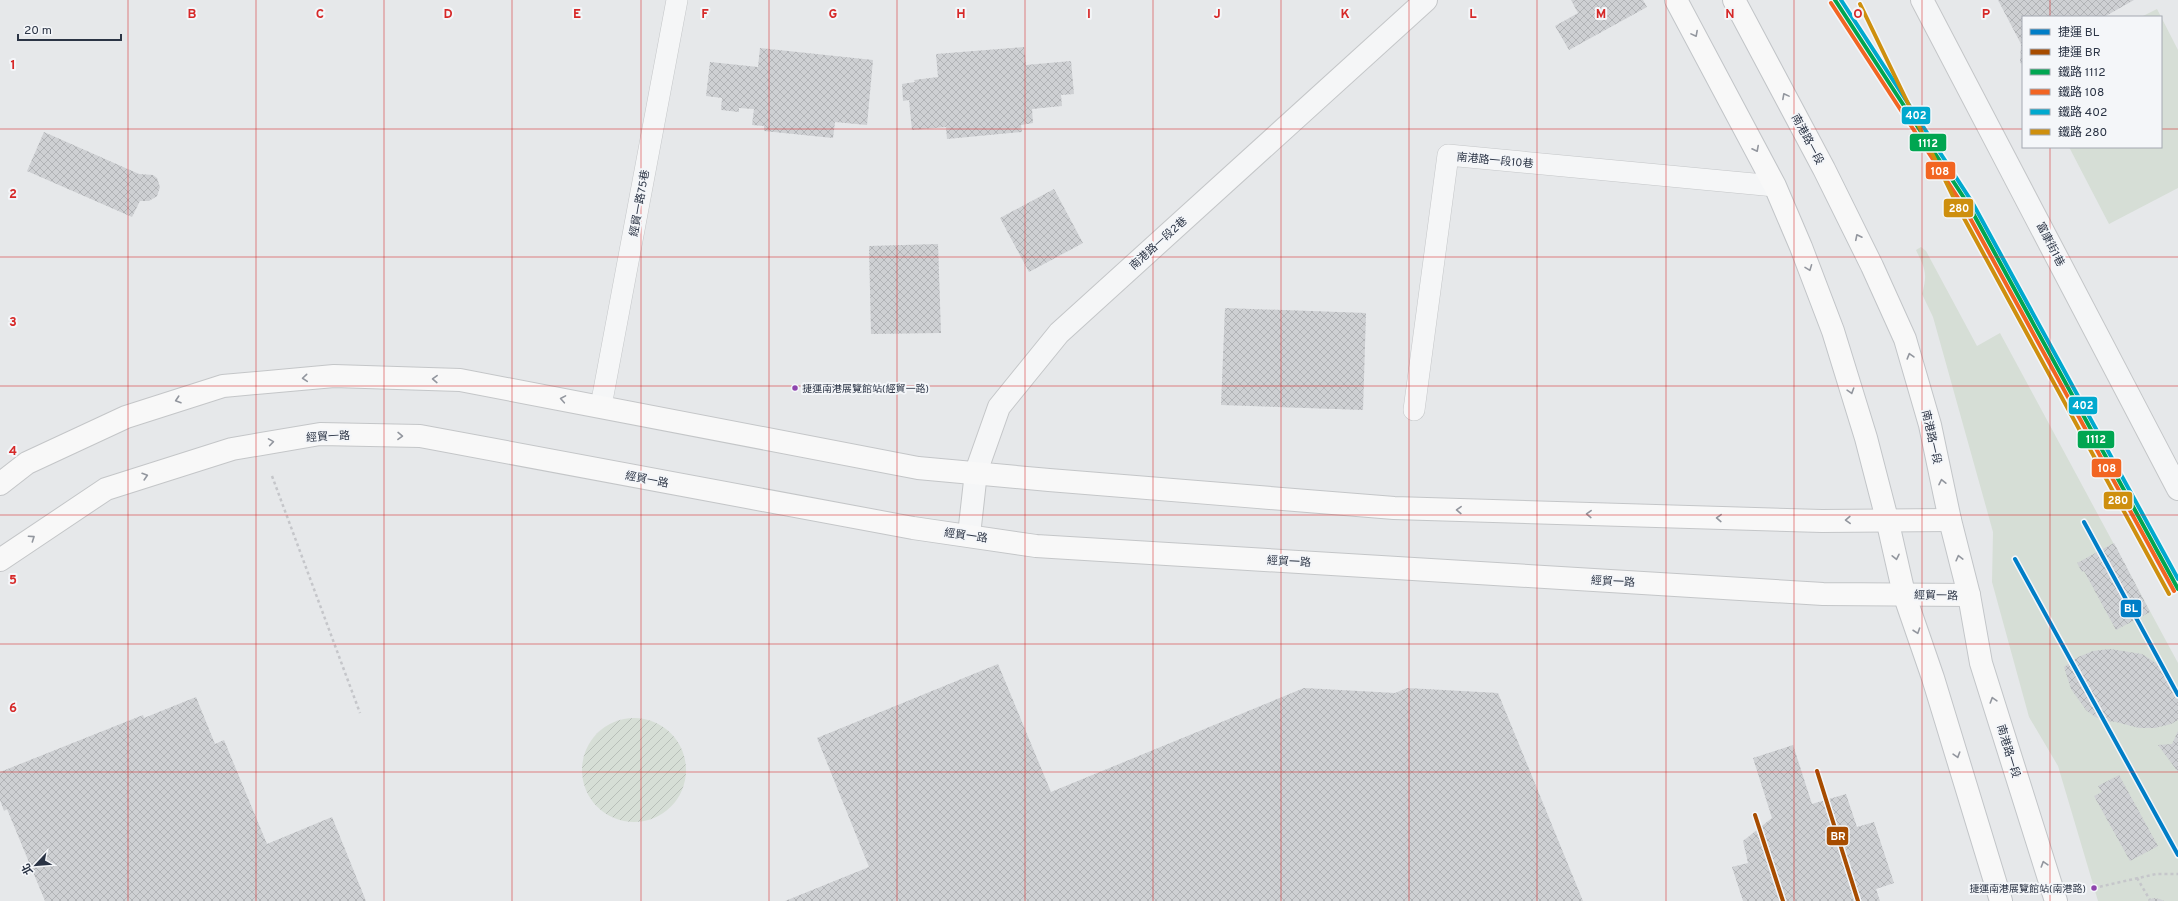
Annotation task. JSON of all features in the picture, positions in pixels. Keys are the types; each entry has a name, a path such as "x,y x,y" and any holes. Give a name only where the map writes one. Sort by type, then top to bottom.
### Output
{"street":[{"name":"南港路一段2巷","path":"969,535 976,472 999,407 1059,334 1426,0"},
{"path":"1676,0 1775,186 1801,247 1833,331 1866,438 1888,519 1904,594 1933,678 2001,901"},
{"name":"南港路一段","path":"1734,0 1824,170 1872,266 1905,339 1930,424 1950,520 1969,595 1981,663 2056,901"},
{"name":"富康街1巷","path":"1922,0 2178,489"},
{"path":"0,484 27,463 126,417 223,386 334,376 460,380 602,406 918,468 976,472 1049,480 1394,508 1822,521 1888,519 1950,520"},
{"name":"經貿一路","path":"0,560 106,489 232,448 320,434 420,436 913,528 1036,546 1815,593 1969,595"}],"lane":[{"name":"經貿一路75巷","path":"602,406 677,0"},
{"name":"南港路一段10巷","path":"1414,410 1448,155 1775,186"}],"path":[{"path":"272,476 360,713"},
{"path":"2094,888 2156,874 2178,874"},
{"path":"2137,878 2150,900"}],"shaded area":[{"path":"2157,9 2161,16 2143,16"},
{"path":"2162,19 2178,50 2178,188 2109,224 2070,148 2162,148"},
{"path":"1921,247 1926,251 1977,346 2000,333 2178,663 2178,901 2098,901 2058,766 2029,717 1992,582 1993,532 1933,317 1922,294 1925,281 1925,271 1916,250"},
{"path":"634,718 654,722 671,733 682,750 686,770 682,790 671,807 654,818 634,822 614,818 597,807 586,790 582,770 586,750 597,733 614,722"}],"building":[{"path":"1571,0 1643,0 1647,7 1569,50 1555,26 1578,13"},
{"path":"1998,0 2134,0 2106,16 2022,16 2022,64 2020,63 2021,44"},
{"path":"1024,47 1026,65 1071,61 1074,94 1061,95 1062,106 1032,109 1033,123 1021,125 1022,132 947,139 946,127 912,130 909,100 903,101 902,84 915,82 914,80 938,77 936,54"},
{"path":"760,48 873,60 867,125 835,122 833,138 764,131 764,126 752,125 754,109 739,108 739,112 721,110 722,98 706,96 710,62 758,67"},
{"path":"44,132 139,174 153,175 157,178 160,187 157,196 149,201 140,201 132,217 27,171"},
{"path":"1054,189 1083,243 1029,272 1000,218"},
{"path":"938,244 941,333 871,334 869,246"},
{"path":"1225,308 1366,313 1363,410 1221,405"},
{"path":"2114,543 2150,612 2116,630 2084,571 2082,572 2077,563"},
{"path":"2110,649 2142,654 2156,663 2168,675 2178,689 2174,691 2178,699 2178,720 2171,724 2155,728 2139,728 2095,717 2086,710 2071,689 2064,667 2078,657 2093,651"},
{"path":"998,664 1051,792 1304,688 1395,693 1407,688 1498,693 1583,901 785,901 869,867 817,738"},
{"path":"196,697 215,744 224,740 267,844 332,817 366,901 45,901 7,809 4,811 0,800 0,772 143,715 144,718"},
{"path":"2178,731 2178,772 2158,745 2172,744"},
{"path":"1793,745 1812,804 1846,794 1857,827 1874,822 1894,883 1876,889 1880,901 1743,901 1732,867 1748,863 1743,841 1772,818 1753,758"},
{"path":"2119,775 2158,846 2130,861 2094,796 2102,792 2098,786"},
{"path":"2153,898 2160,899 2164,901 2148,901"}],"metro line":[{"name":"BL","path":"2084,522 2178,695"},
{"name":"BL","path":"2015,559 2178,855"},
{"name":"BR","path":"1817,771 1858,901"},
{"name":"BR","path":"1755,815 1783,901"}],"rail line":[{"name":"1112","path":"1835,0 1968,204 2178,589"},
{"name":"402","path":"1841,0 1972,202 2178,579"},
{"name":"108","path":"1831,3 1964,207 2174,591"},
{"name":"280","path":"1860,4 1959,209 2169,594"}],"place":[{"name":"捷運南港展覽館站(經貿一路)","path":"795,388"},
{"name":"捷運南港展覽館站(南港路)","path":"2094,888"}]}
